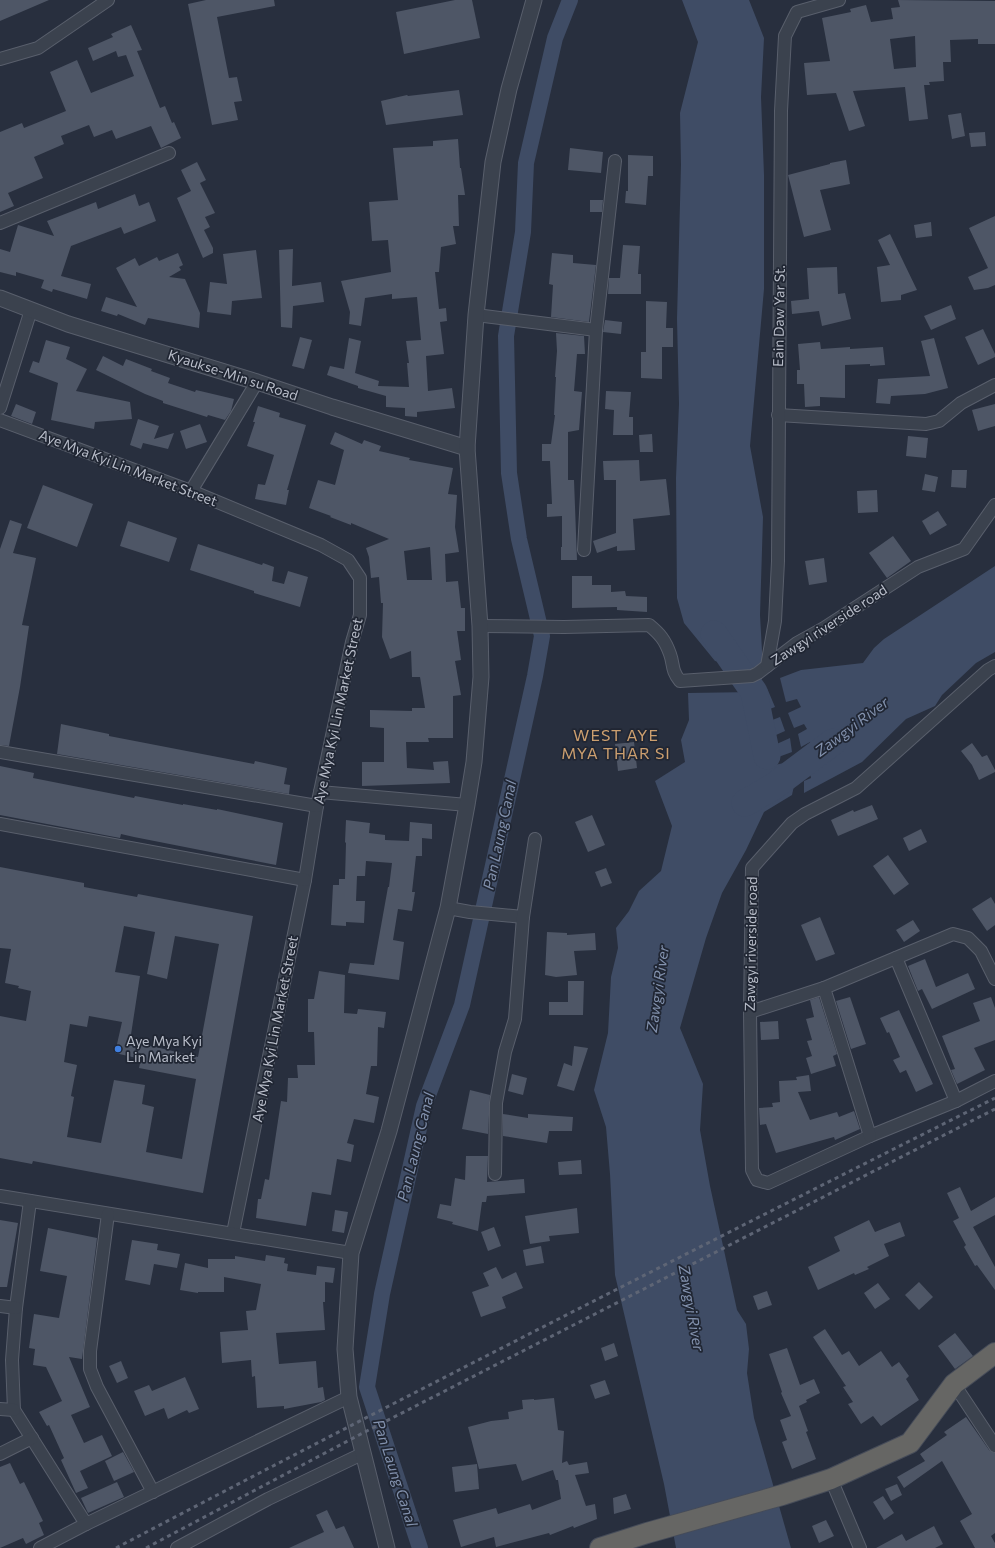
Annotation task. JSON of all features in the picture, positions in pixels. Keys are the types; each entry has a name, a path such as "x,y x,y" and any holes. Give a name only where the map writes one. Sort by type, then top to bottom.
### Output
{"highway":[{"path":"600,1548 647,1533 782,1495 831,1479 910,1443 954,1384 995,1353"}],"street":[{"path":"0,58 38,48 108,0"},
{"path":"387,1548 349,1397 345,1349 351,1253 389,1131 448,908 474,762 481,677 480,626 467,448 476,315 493,162 509,89 534,0"},
{"name":"Eain Daw Yar St.","path":"767,666 775,621 778,561 781,111 785,36 797,12 840,0"},
{"path":"0,222 169,153"},
{"path":"584,550 596,330 614,161"},
{"name":"Kyaukse-Min su Road","path":"0,298 68,324 467,448"},
{"path":"0,408 31,310"},
{"path":"476,315 596,330"},
{"path":"191,491 257,382"},
{"path":"778,415 926,424 940,421 961,403 995,385"},
{"name":"Aye Mya Kyi Lin Market Street","path":"0,420 191,491 321,545 348,560 360,578 360,614 352,642 317,806 305,880 233,1233"},
{"name":"Zawgyi riverside road","path":"480,626 564,627 649,625 662,636 670,654 674,674 680,681 752,676 797,643 824,628 918,567 964,549 995,505"},
{"name":"Zawgyi riverside road","path":"870,1136 768,1183 757,1180 752,1170 750,1012 752,868 792,823 805,814 856,788 988,670 995,666"},
{"path":"0,752 317,806"},
{"path":"320,792 467,805"},
{"path":"0,824 305,880"},
{"path":"495,1174 496,1103 505,1052 515,1019 523,917 535,839"},
{"path":"448,908 500,916 523,917"},
{"path":"750,1012 824,988 953,934 968,938 980,951 995,979"},
{"path":"896,958 956,1101"},
{"path":"824,988 870,1136 956,1101 995,1081"},
{"path":"0,1196 351,1253"},
{"path":"30,1201 16,1308 12,1360 14,1410 86,1524"},
{"path":"108,1214 90,1351 90,1369 97,1387 153,1492"},
{"path":"0,1306 16,1308"},
{"path":"954,1384 995,1446"},
{"path":"40,1548 86,1524 349,1397"},
{"path":"0,1409 14,1410"},
{"path":"0,1454 32,1438"},
{"path":"177,1548 268,1500 364,1454"},
{"path":"831,1479 860,1548"}],"water":[{"path":"682,0 749,0 764,38 761,97 764,175 764,289 750,446 763,517 760,615 763,669 715,661 684,623 677,598 676,478 679,404 677,319 681,165 680,113 698,42"},
{"path":"995,566 995,652 976,663 942,695 935,706 906,719 862,762 804,793 804,781 811,778 809,769 804,771 804,758 812,755 810,742 801,747 798,734 807,729 804,724 794,728 788,713 801,707 797,699 786,702 780,678 801,670 863,663 874,648 884,639"},
{"path":"767,688 775,707 757,714 762,724 780,717 785,731 767,739 770,747 790,738 792,752 773,759 774,765 795,761 795,773 776,778 777,788 795,781 792,795 764,812 746,850 722,893 706,938 680,1028 703,1084 700,1130 710,1186 737,1310 746,1324 749,1349 747,1373 754,1418 791,1548 676,1548 664,1484 615,1275 606,1127 594,1090 608,1033 611,977 618,948 616,928 629,911 639,891 661,871 672,826 655,781 685,762 681,740 689,720 688,693 754,692 763,691"}],"building":[{"path":"0,0 49,0 0,21"},
{"path":"206,0 274,0 275,6 217,17 229,78 237,77 242,101 234,102 238,120 212,125 188,4"},
{"path":"455,0 472,0 480,38 404,54 396,12"},
{"path":"898,0 995,1 995,44 978,44 978,39 950,40 951,62 943,62 944,81 929,82 930,85 924,85 928,119 909,121 905,87 853,91 865,126 849,131 836,93 807,95 804,63 830,61 822,18 851,12 850,9 866,5 871,22 893,19 891,8 900,7","holes":["915,36 916,67 894,69 890,39"]},
{"path":"131,25 142,50 137,51 160,108 165,106 172,123 174,122 181,138 161,148 151,126 116,139 112,130 94,137 89,125 61,136 64,144 34,157 43,178 8,193 14,206 0,212 0,132 22,123 24,128 66,111 50,72 77,60 91,93 134,76 126,55 118,57 116,51 93,61 88,48 113,37 111,34"},
{"path":"459,90 463,115 386,125 381,101 407,95"},
{"path":"961,113 965,136 952,139 948,115"},
{"path":"985,132 986,146 971,147 969,133"},
{"path":"458,139 460,168 465,195 458,195 459,226 453,226 456,244 441,247 439,272 435,272 439,309 446,308 447,321 440,322 444,354 426,356 428,391 452,388 455,408 417,412 417,417 405,416 405,408 386,407 386,396 358,388 358,386 327,375 330,366 344,369 349,338 361,341 355,373 379,381 378,386 409,387 407,363 409,363 406,341 421,340 417,297 392,299 392,294 365,298 361,326 349,324 350,312 341,281 391,272 388,240 372,241 369,202 398,200 393,148 433,146 433,141"},
{"path":"570,148 603,152 601,173 568,170"},
{"path":"628,155 653,156 653,176 648,176 646,205 625,203 626,191 628,191"},
{"path":"846,160 850,184 820,190 831,230 804,237 788,175"},
{"path":"197,162 206,180 200,183 215,213 205,217 210,227 204,230 213,248 213,253 203,258 177,198 191,191 181,170"},
{"path":"135,194 139,206 149,202 156,221 124,234 121,227 71,246 61,276 91,284 87,299 53,289 52,292 41,288 44,280 16,272 16,276 0,272 0,249 10,252 18,225 54,236 47,221 96,202 98,209"},
{"path":"590,200 603,200 602,212 590,212"},
{"path":"995,216 995,285 988,288 974,290 968,277 988,268 969,228"},
{"path":"931,222 932,236 916,238 914,225"},
{"path":"890,234 917,290 901,295 901,300 881,302 877,267 890,265 878,240"},
{"path":"623,245 640,246 638,274 641,274 641,294 608,294 609,278 620,278"},
{"path":"293,249 292,286 321,282 324,302 293,306 292,328 281,327 279,250"},
{"path":"256,250 262,298 232,301 231,315 207,312 210,282 227,284 223,254"},
{"path":"178,253 183,265 179,267 181,270 169,277 185,279 200,313 199,328 148,318 145,325 118,314 117,316 101,311 106,297 137,307 116,268 135,258 139,266 157,257 159,261"},
{"path":"552,253 573,255 573,263 596,265 589,322 551,317 553,285 549,284"},
{"path":"837,267 838,294 845,293 851,319 822,326 819,311 792,314 791,301 809,299 807,268"},
{"path":"646,301 667,302 666,328 673,328 673,347 662,347 662,379 641,378 641,352 646,352"},
{"path":"951,305 956,319 931,330 924,316"},
{"path":"605,320 622,322 621,334 603,332"},
{"path":"983,329 995,357 978,365 965,337"},
{"path":"556,333 584,336 585,354 577,354 574,391 582,392 579,430 568,432 568,480 574,480 577,560 561,560 562,516 547,517 547,504 552,504 550,461 542,461 542,444 551,444 555,415 557,351"},
{"path":"300,337 312,340 304,369 292,366"},
{"path":"934,338 948,388 925,394 891,396 890,404 876,403 878,379 930,376 921,341"},
{"path":"46,340 70,347 66,359 87,369 76,391 130,402 132,419 95,422 94,429 51,420 58,383 29,372 33,361 39,363"},
{"path":"820,342 821,349 883,347 885,365 845,365 845,398 820,397 820,406 805,407 804,384 797,384 797,370 800,370 798,344"},
{"path":"103,356 123,366 126,359 152,369 151,371 170,378 168,383 195,392 196,390 234,399 231,411 225,420 208,415 207,417 163,403 163,401 145,394 96,370"},
{"path":"606,391 631,392 629,417 633,417 633,435 613,435 614,410 605,409"},
{"path":"16,404 36,412 32,424 11,416"},
{"path":"995,404 995,426 978,431 972,410"},
{"path":"258,406 280,413 279,417 306,425 287,490 289,490 286,505 255,499 258,484 265,485 274,455 247,446 255,422 253,422"},
{"path":"138,419 159,426 154,439 174,433 168,449 143,443 141,449 130,445"},
{"path":"200,424 207,442 186,449 180,431"},
{"path":"335,432 362,444 364,440 381,446 379,451 410,458 409,460 453,468 448,494 457,495 455,527 459,552 445,554 446,582 458,581 461,608 465,608 465,631 457,631 461,660 455,661 461,695 453,696 453,738 428,738 429,742 406,742 407,768 434,770 433,762 448,761 450,783 362,786 362,762 384,762 384,728 370,727 370,710 412,711 412,708 425,708 420,677 412,677 411,651 390,659 382,637 383,603 381,603 379,577 371,578 369,557 366,548 389,539 309,508 318,480 335,485 344,450 330,444","holes":["430,547 432,580 407,580 404,551"]},
{"path":"652,434 653,452 640,452 639,435"},
{"path":"908,436 928,438 926,458 906,456"},
{"path":"639,460 640,481 666,479 670,515 633,519 635,550 617,551 617,546 597,553 593,541 616,533 616,480 604,480 603,461"},
{"path":"952,470 967,470 966,488 951,487"},
{"path":"925,474 938,477 935,492 922,490"},
{"path":"43,485 93,504 77,547 27,528"},
{"path":"877,490 878,512 858,513 857,491"},
{"path":"938,511 947,525 930,535 922,521"},
{"path":"10,520 22,524 13,553 36,558 22,625 29,626 9,746 0,745 0,549"},
{"path":"128,521 177,538 169,562 120,546"},
{"path":"893,536 911,561 887,578 869,553"},
{"path":"198,544 262,565 263,563 274,567 272,581 284,584 288,571 308,577 300,607 254,593 254,591 190,570"},
{"path":"824,558 827,582 809,585 805,561"},
{"path":"572,576 592,576 592,585 611,585 611,592 625,591 626,596 647,597 647,612 617,610 617,607 572,608"},
{"path":"61,724 109,734 109,736 254,764 255,761 287,768 284,784 290,785 289,794 57,754"},
{"path":"634,742 637,768 618,771 615,744"},
{"path":"972,743 982,757 987,755 995,770 995,772 979,780 972,765 961,751"},
{"path":"0,766 34,773 33,778 134,798 135,796 183,805 217,809 283,823 276,865 121,834 120,838 0,815"},
{"path":"872,805 878,819 838,836 831,820 853,810 854,812"},
{"path":"592,815 605,845 588,852 575,822"},
{"path":"346,820 370,823 369,833 385,835 385,840 409,841 410,822 432,824 432,839 422,838 422,856 416,856 412,892 415,892 412,911 398,909 393,940 404,942 399,980 348,973 350,963 374,965 389,887 392,863 366,861 365,876 357,876 356,901 365,901 364,923 346,922 346,926 331,925 333,885 339,885 339,879 345,879"},
{"path":"921,829 927,842 909,851 903,838"},
{"path":"888,855 909,884 894,895 873,866"},
{"name":"Aye Mya Kyi Lin Market","path":"0,867 84,883 84,887 137,897 138,894 253,916 203,1193 33,1161 32,1164 0,1158 0,1016 26,1021 31,991 18,988 19,986 5,983 11,949 0,948","holes":["124,926 155,932 147,974 167,979 175,936 219,944 198,1057 130,1041 140,976 115,972","89,1016 122,1022 115,1053 141,1059 139,1068 196,1079 182,1159 146,1152 154,1107 142,1104 145,1085 114,1080 101,1143 67,1137 74,1097 71,1096 77,1065 64,1062 70,1024 87,1027"]},
{"path":"606,868 612,883 601,887 595,872"},
{"path":"991,897 995,904 995,925 987,931 972,909"},
{"path":"820,917 835,954 816,961 801,925"},
{"path":"913,920 920,931 904,942 896,930"},
{"path":"547,932 567,933 567,935 595,933 596,950 574,951 577,975 556,977 545,975"},
{"path":"925,959 936,987 968,973 975,989 932,1009 922,989 918,991 908,966"},
{"path":"319,971 345,975 344,1013 357,1014 358,1009 386,1012 384,1028 378,1027 377,1066 371,1066 366,1094 379,1097 374,1123 354,1119 347,1143 354,1145 351,1162 337,1159 331,1195 312,1192 306,1226 256,1218 258,1199 261,1199 265,1179 269,1180 281,1101 287,1102 288,1078 298,1078 297,1065 315,1065 314,1032 308,1032 308,999 314,999"},
{"path":"568,981 584,981 583,1015 549,1015 549,1002 568,1002"},
{"path":"819,997 837,1054 833,1056 836,1066 811,1074 806,1058 812,1056 807,1041 812,1040 806,1019 814,1017 810,1000"},
{"path":"850,997 866,1044 851,1049 836,1001"},
{"path":"991,997 995,1008 995,1040 974,1048 985,1070 957,1084 951,1070 955,1069 942,1036 980,1021 973,1003"},
{"path":"899,1010 933,1084 916,1092 906,1070 900,1073 893,1060 900,1057 889,1032 887,1033 880,1018"},
{"path":"778,1021 779,1039 761,1040 760,1022"},
{"path":"574,1046 588,1048 574,1091 557,1086 564,1063 572,1066"},
{"path":"512,1074 527,1078 523,1095 508,1091"},
{"path":"809,1075 811,1091 798,1092 810,1120 837,1112 839,1117 854,1111 860,1129 835,1140 834,1137 776,1153 766,1124 760,1125 759,1108 773,1107 772,1103 780,1102 779,1081 797,1080 796,1077"},
{"path":"470,1090 490,1095 488,1134 462,1129"},
{"path":"503,1114 528,1118 528,1114 573,1117 572,1131 549,1131 547,1143 503,1136"},
{"path":"466,1156 488,1156 487,1182 524,1179 525,1193 487,1196 486,1202 482,1202 478,1231 437,1218 440,1204 451,1206 455,1178 465,1180"},
{"path":"581,1160 582,1174 559,1175 558,1162"},
{"path":"960,1187 971,1211 995,1197 995,1215 973,1227 995,1267 995,1290 977,1265 975,1266 964,1247 966,1245 953,1221 959,1218 947,1193"},
{"path":"577,1208 579,1233 549,1236 550,1241 530,1244 525,1216"},
{"path":"335,1210 348,1212 344,1233 332,1231"},
{"path":"0,1220 18,1223 7,1287 0,1287"},
{"path":"869,1220 875,1232 900,1222 905,1236 884,1244 889,1256 867,1267 869,1269 855,1275 854,1273 818,1290 808,1267 840,1251 834,1237"},
{"path":"494,1227 501,1246 488,1251 481,1232"},
{"path":"48,1228 97,1238 82,1359 69,1357 90,1407 71,1415 84,1443 102,1435 112,1456 80,1471 88,1488 76,1493 61,1460 64,1458 49,1425 47,1426 39,1412 62,1401 46,1367 33,1365 35,1349 29,1348 34,1314 59,1318 67,1276 40,1271"},
{"path":"132,1240 158,1244 157,1250 180,1254 177,1268 154,1264 150,1285 125,1280"},
{"path":"541,1246 544,1263 526,1266 523,1250"},
{"path":"266,1255 285,1258 284,1263 288,1264 287,1271 316,1275 317,1266 335,1268 333,1283 325,1282 325,1302 323,1302 325,1330 276,1333 279,1364 316,1361 318,1388 323,1387 325,1400 321,1402 284,1409 284,1406 257,1408 255,1376 252,1377 251,1360 222,1363 220,1332 248,1330 246,1311 256,1310 261,1284 224,1277 224,1292 198,1293 180,1290 185,1263 208,1268 208,1259 235,1259 235,1256 265,1261"},
{"path":"496,1267 502,1279 516,1272 523,1288 502,1297 506,1308 481,1317 472,1292 489,1286 483,1273"},
{"path":"919,1282 933,1297 919,1310 905,1295"},
{"path":"878,1283 890,1299 875,1309 864,1293"},
{"path":"767,1291 772,1305 758,1310 753,1296"},
{"path":"825,1329 842,1355 849,1351 859,1366 881,1351 892,1367 899,1362 909,1376 906,1379 919,1400 881,1426 873,1416 861,1424 848,1404 853,1402 843,1387 846,1386 813,1337"},
{"path":"955,1333 973,1356 955,1369 938,1346"},
{"path":"614,1343 618,1356 605,1361 601,1348"},
{"path":"787,1348 800,1385 814,1379 820,1393 806,1400 807,1402 799,1406 808,1431 806,1432 816,1459 792,1469 782,1442 787,1440 780,1420 791,1416 781,1393 782,1392 769,1354"},
{"path":"121,1361 128,1378 117,1383 109,1366"},
{"path":"185,1377 199,1409 189,1413 187,1410 168,1419 164,1408 145,1416 134,1391 149,1385 152,1391"},
{"path":"605,1380 610,1394 595,1399 590,1385"},
{"path":"554,1398 558,1430 564,1431 562,1463 567,1461 569,1465 587,1462 589,1473 575,1475 586,1506 595,1504 597,1519 550,1535 549,1533 496,1547 494,1537 461,1547 453,1520 496,1508 498,1514 530,1504 532,1510 561,1499 558,1480 556,1480 553,1470 522,1481 516,1464 479,1469 468,1427 491,1421 509,1419 508,1412 523,1409 522,1400"},
{"path":"966,1417 989,1450 995,1453 995,1533 991,1536 995,1543 995,1548 975,1548 960,1521 972,1514 942,1461 904,1488 897,1477 925,1461 920,1454 947,1435 944,1432"},
{"path":"123,1452 134,1472 114,1481 105,1461"},
{"path":"10,1463 20,1484 24,1482 43,1521 39,1523 44,1535 26,1544 23,1538 0,1548 0,1467"},
{"path":"477,1464 479,1489 455,1492 452,1467"},
{"path":"117,1482 124,1497 88,1513 81,1498"},
{"path":"897,1484 902,1495 891,1501 885,1489"},
{"path":"626,1494 631,1509 614,1514 613,1498"},
{"path":"883,1496 894,1513 884,1520 873,1502"},
{"path":"327,1510 336,1529 344,1526 354,1548 289,1548 324,1532 316,1515"},
{"path":"826,1520 834,1536 819,1543 812,1526"},
{"path":"934,1526 943,1544 935,1548 876,1548 902,1534 906,1541"}],"waterway":[{"name":"Pan Laung Canal","path":"420,1548 367,1387 382,1294 424,1106 462,1005 535,676 542,636 519,539 509,473 506,336 523,232 526,163 555,38 570,0"},
{"path":"714,634 754,692 767,756"},
{"name":"Zawgyi River","path":"745,803 773,787 833,742"}],"railway":[{"path":"116,1548 554,1321 995,1098"},
{"path":"146,1548 359,1435 995,1109"}],"place":[{"name":"Aye Mya Kyi Lin Market","path":"118,1049"}],"district":[{"name":"WEST AYE MYA THAR SI","path":"616,744"}]}
